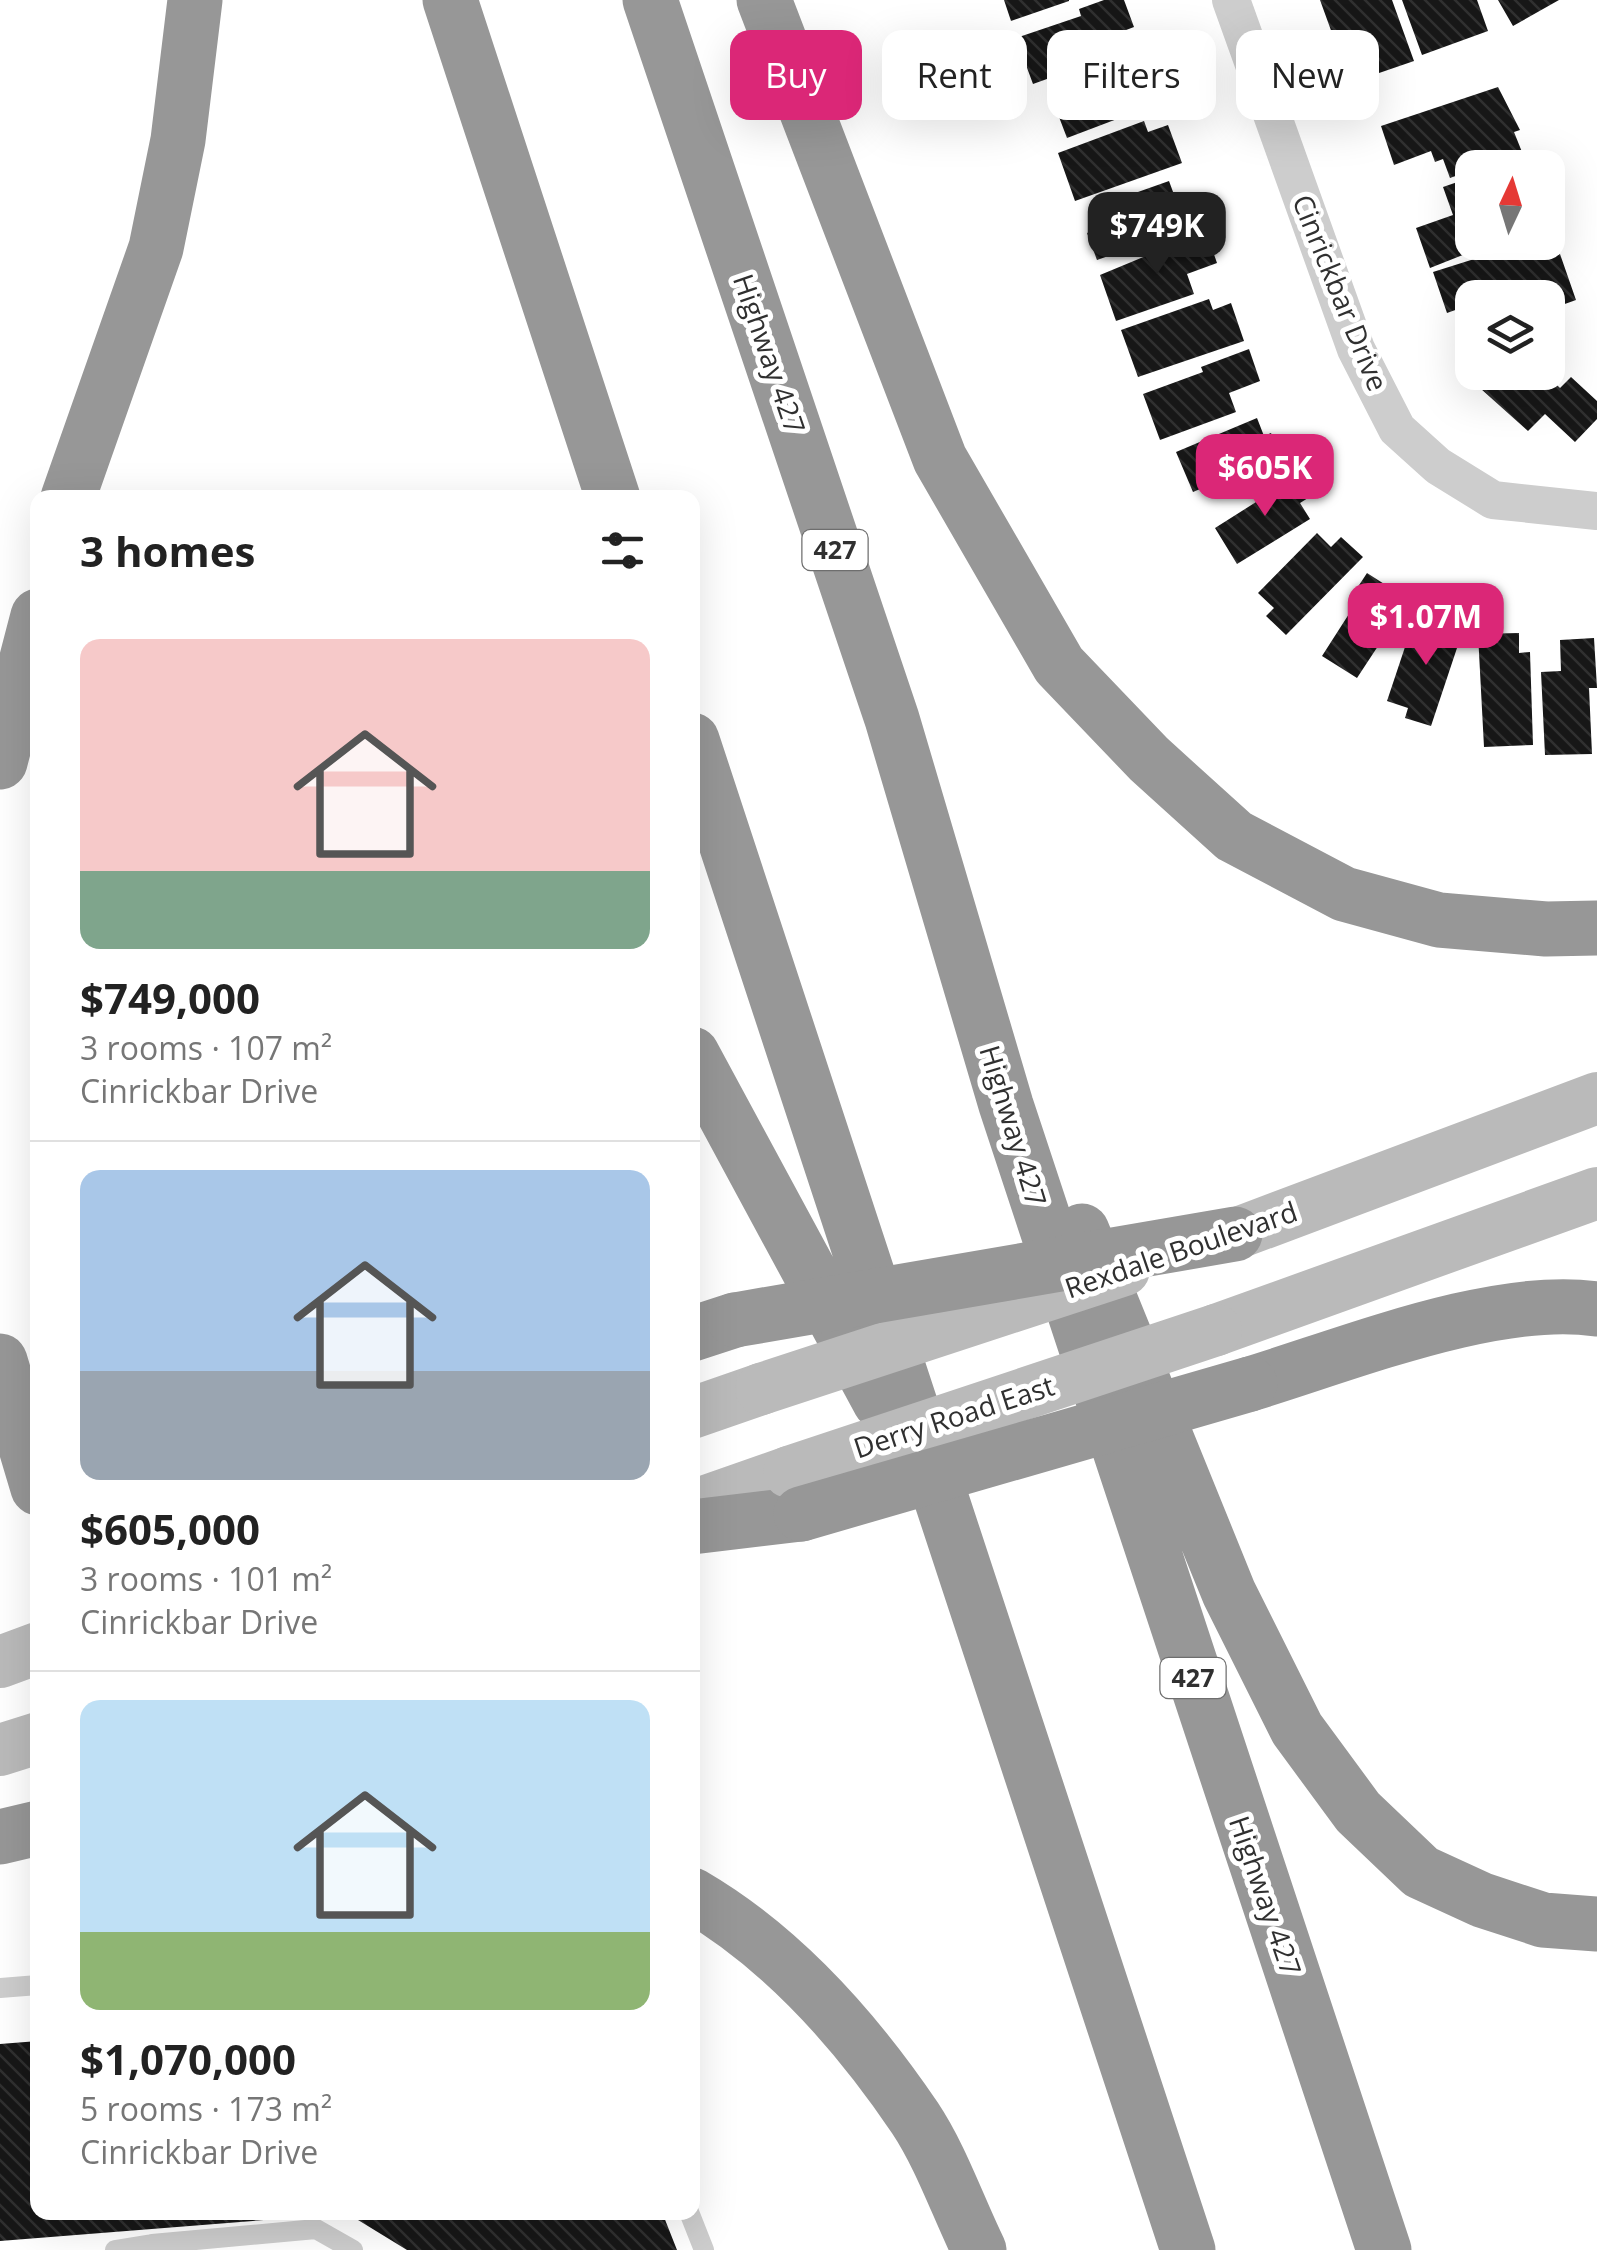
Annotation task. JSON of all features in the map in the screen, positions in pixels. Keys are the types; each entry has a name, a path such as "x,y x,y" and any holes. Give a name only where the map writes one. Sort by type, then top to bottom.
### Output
{"highway":[{"path":"71,490 156,248 178,140 194,0"},
{"path":"450,0 610,490"},
{"name":"Highway 427","path":"650,0 892,719 1006,1105 1384,2250"},
{"path":"764,0 940,459 1059,665 1148,759 1234,836 1344,894 1439,920 1546,929 1597,928"},
{"path":"0,762 30,647"},
{"path":"700,764 1188,2250"},
{"path":"700,1069 957,1546"},
{"path":"1006,1105 1063,1184 1229,1592 1297,1730 1358,1812 1421,1872 1482,1900 1543,1920 1597,1924"},
{"path":"714,1327 1235,1234"},
{"path":"700,1524 795,1493 1250,1384 1468,1318 1572,1305 1597,1309"},
{"path":"0,1361 30,1461"},
{"path":"0,1837 30,1830"},
{"path":"700,1900 731,1918 825,2002 916,2120 978,2250"}],"main road":[{"name":"Rexdale Boulevard","path":"700,1410 1235,1234 1597,1098"},
{"name":"Derry Road East","path":"700,1505 795,1493 1216,1330 1597,1193"},
{"path":"0,1662 30,1651"},
{"path":"0,1750 30,1741"}],"street":[{"name":"Cinrickbar Drive","path":"1232,0 1356,349 1397,429 1438,466 1493,500 1597,511"}],"lane":[{"path":"0,1988 30,1986"},
{"path":"692,2220 704,2250"},
{"path":"115,2250 316,2230 353,2250"}],"building":[{"path":"1004,0 1069,0 1069,1 1011,21"},
{"path":"1104,0 1124,0 1134,27 1047,30 1047,79 1033,84 1027,68 1027,34 1081,16 1079,9"},
{"path":"1320,0 1392,0 1414,61 1379,73 1379,30 1331,30"},
{"path":"1402,0 1477,0 1488,31 1422,55"},
{"path":"1498,0 1559,0 1513,26"},
{"path":"1498,87 1520,130 1514,132 1521,150 1455,150 1455,176 1450,178 1443,159 1435,162 1431,151 1394,165 1381,126"},
{"path":"1060,120 1114,120 1067,138"},
{"path":"1144,121 1148,132 1168,125 1182,163 1075,201 1058,153"},
{"path":"1169,181 1176,200 1190,195 1200,224 1097,260 1087,233 1097,229 1090,209"},
{"path":"1455,183 1455,258 1430,268 1416,228 1453,215 1443,187"},
{"path":"1206,231 1217,263 1187,274 1194,294 1116,321 1100,275"},
{"path":"1471,260 1562,260 1576,300 1565,304 1565,280 1455,280 1455,310 1447,313 1433,272"},
{"path":"1209,299 1213,310 1231,303 1244,341 1138,377 1121,330"},
{"path":"1249,349 1260,381 1229,393 1236,412 1160,440 1143,394 1203,372 1201,367"},
{"path":"1571,377 1597,401 1597,419 1575,442 1545,414 1528,431 1482,390 1565,390"},
{"path":"1257,418 1264,436 1271,433 1283,463 1239,481 1236,474 1193,492 1176,452"},
{"path":"1292,471 1308,498 1300,503 1310,519 1237,564 1215,528 1264,497 1260,491"},
{"path":"1317,533 1331,547 1341,537 1363,557 1286,635 1266,616 1274,608 1258,593"},
{"path":"1367,573 1392,589 1387,597 1403,608 1357,678 1322,656 1356,603 1350,599"},
{"path":"1436,614 1465,624 1431,726 1405,718 1408,708 1387,701 1413,623 1432,630"},
{"path":"1519,633 1519,653 1530,652 1533,745 1484,747 1478,634"},
{"path":"1594,638 1597,688 1589,688 1592,754 1545,755 1541,672 1561,671 1560,640"},
{"path":"30,2042 30,2220 265,2220 0,2241 0,2044"},
{"path":"358,2220 665,2220 677,2250 407,2250"}]}
